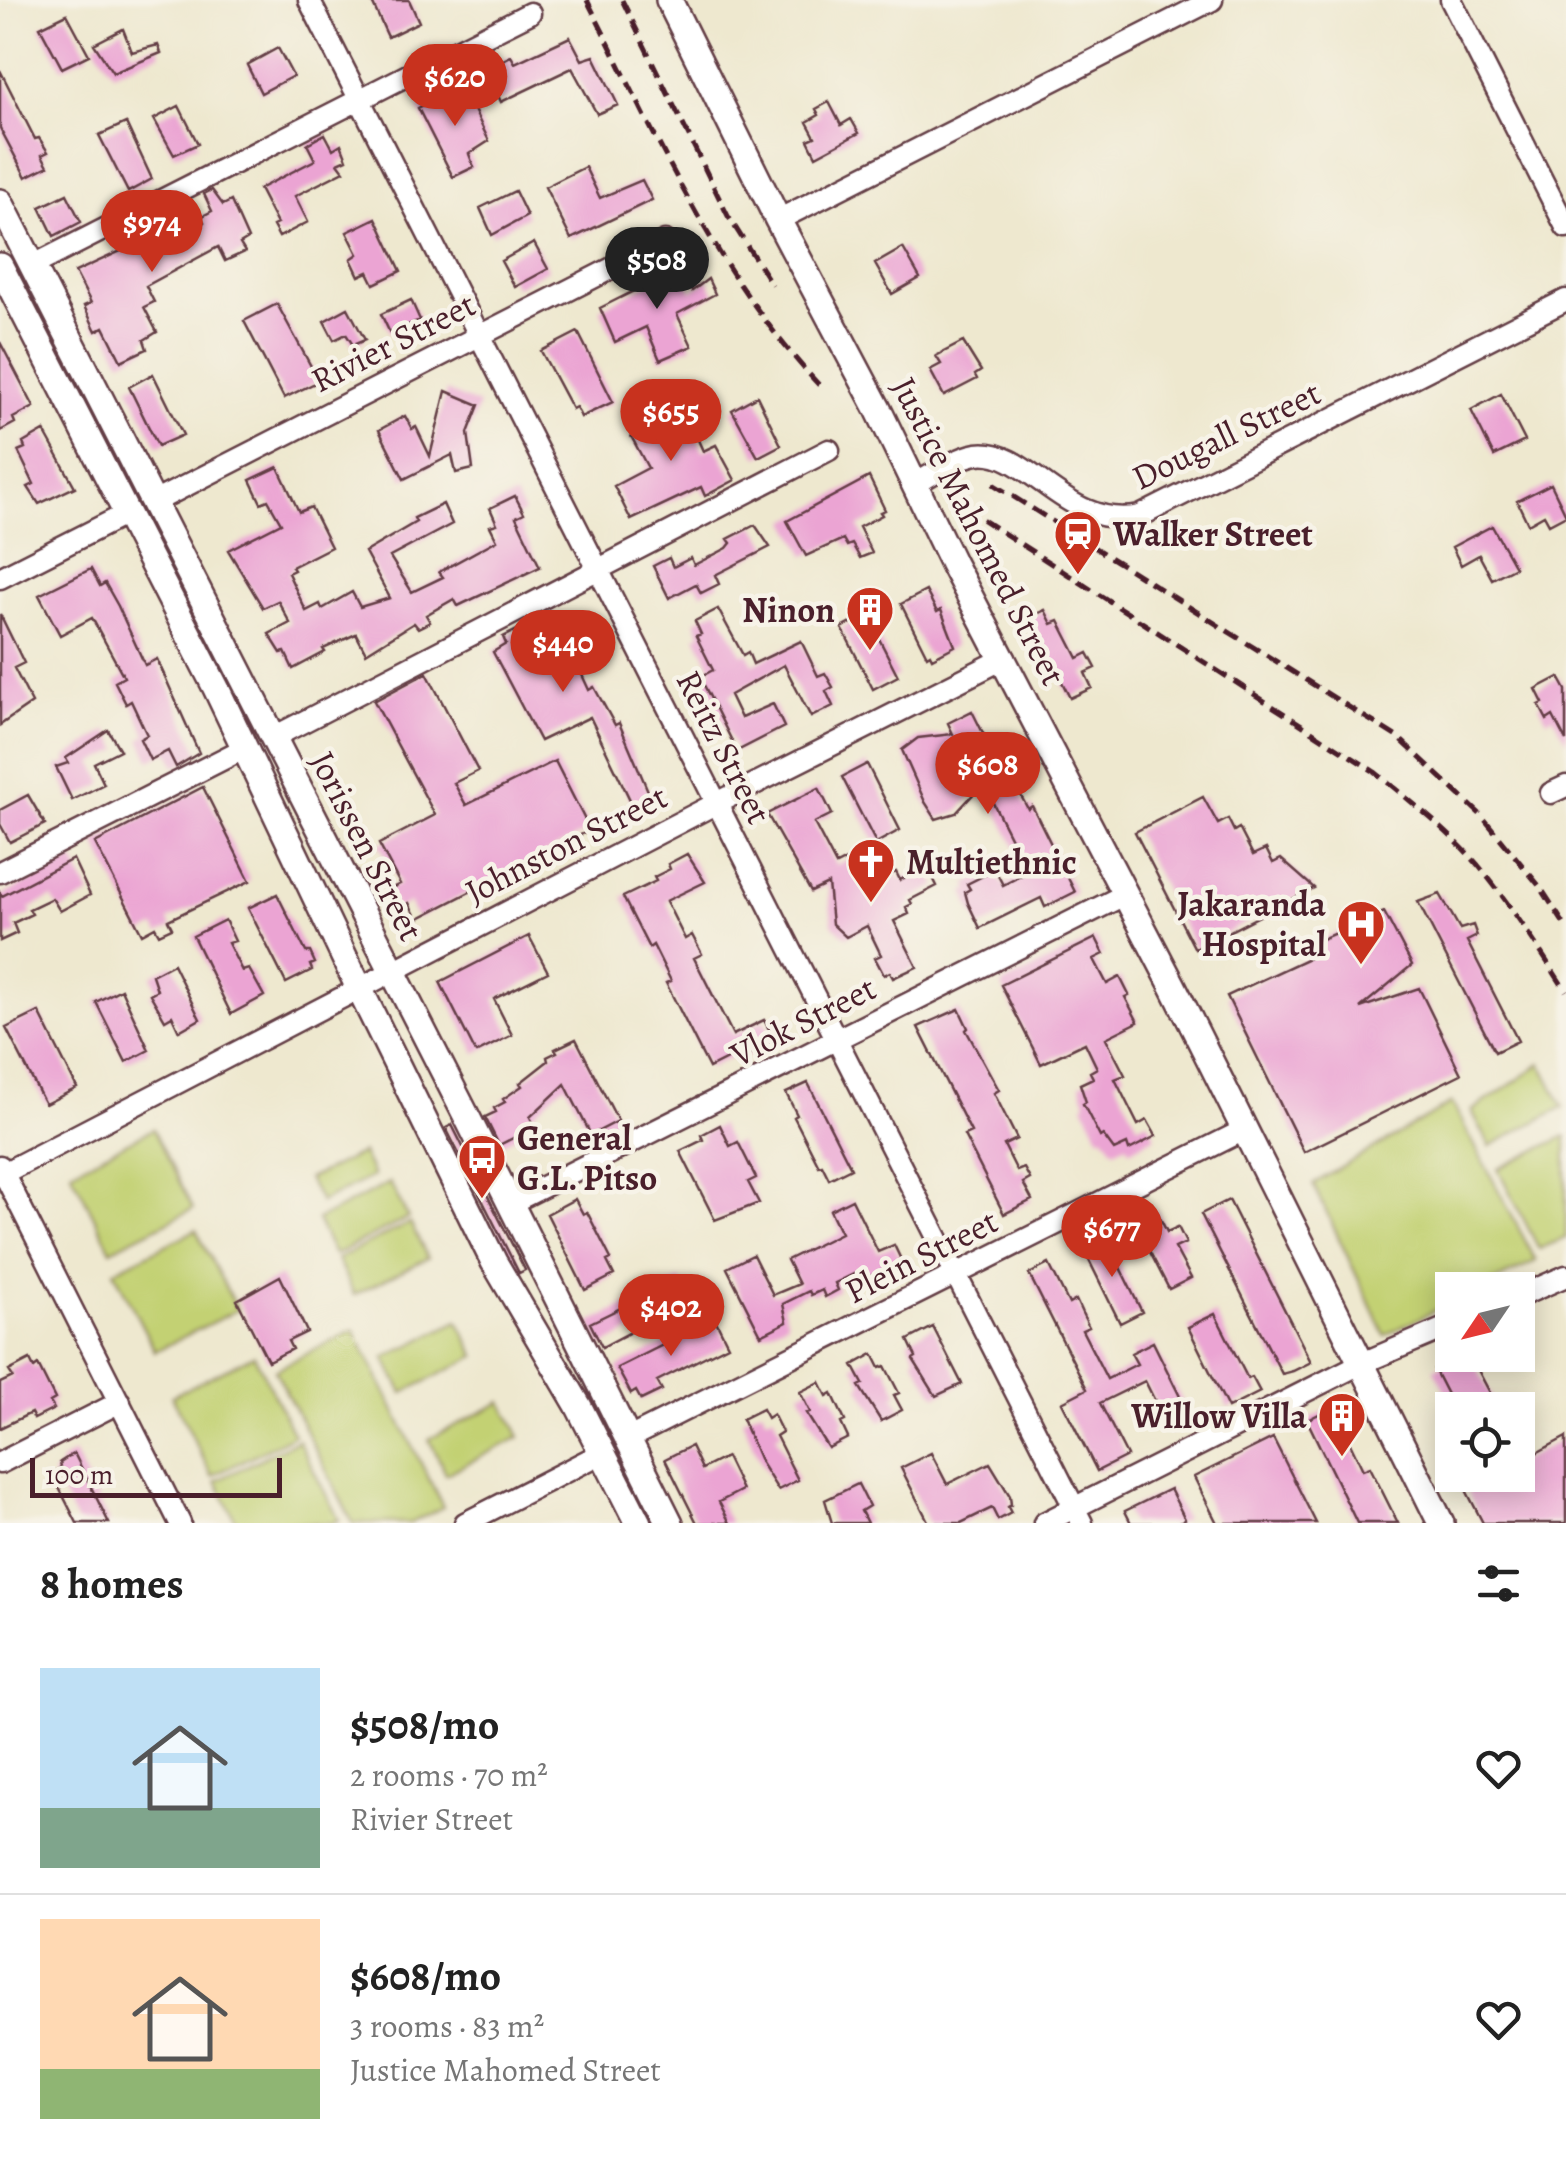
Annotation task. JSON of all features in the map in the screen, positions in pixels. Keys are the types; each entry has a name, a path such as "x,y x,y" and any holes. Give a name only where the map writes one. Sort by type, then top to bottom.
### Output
{"main road":[{"name":"Justice Mahomed Street","path":"669,0 1441,1523"},
{"name":"Jorissen Street","path":"0,202 305,803 374,980 414,1103 494,1262 578,1405 638,1523"},
{"name":"Jorissen Street","path":"2,275 246,748 374,980 510,1204 670,1523"}],"street":[{"name":"Reitz Street","path":"309,0 1078,1515"},
{"path":"778,220 1212,0"},
{"path":"1451,0 1566,227"},
{"path":"32,266 530,13"},
{"name":"Rivier Street","path":"152,503 665,242"},
{"name":"Dougall Street","path":"914,485 968,456 988,454 1008,461 1094,515 1140,516 1566,300"},
{"path":"272,738 829,450"},
{"path":"0,578 126,514"},
{"name":"Johnston Street","path":"1,1171 1004,658"},
{"path":"0,872 246,748"},
{"name":"Vlok Street","path":"510,1204 1124,895"},
{"name":"Plein Street","path":"627,1439 1244,1130"},
{"path":"1,1171 180,1523"},
{"path":"1535,1290 1566,1276"},
{"path":"1044,1523 1078,1515 1360,1364 1435,1331"},
{"path":"0,1462 120,1402"},
{"path":"465,1523 602,1453"}],"green space":[{"path":"1541,1064 1563,1107 1490,1146 1472,1111"},
{"path":"1452,1103 1536,1261 1514,1272 1435,1272 1435,1310 1385,1335 1313,1184"},
{"path":"153,1129 193,1209 111,1250 71,1171"},
{"path":"1566,1136 1566,1238 1539,1249 1498,1169"},
{"path":"362,1153 373,1176 320,1202 308,1179"},
{"path":"390,1183 408,1218 334,1255 317,1220"},
{"path":"410,1223 428,1258 354,1295 337,1259"},
{"path":"196,1230 237,1310 155,1351 114,1271"},
{"path":"458,1321 476,1356 403,1393 385,1358"},
{"path":"354,1330 443,1507 411,1523 353,1523 275,1370"},
{"path":"254,1355 294,1435 212,1476 172,1396"},
{"path":"502,1402 520,1437 446,1474 429,1439"},
{"path":"298,1440 339,1520 237,1523 216,1481"}],"building":[{"path":"371,0 409,0 419,22 388,37"},
{"path":"67,14 89,55 62,68 40,27"},
{"path":"123,29 132,52 158,45 161,53 113,73 94,44"},
{"path":"570,37 582,60 594,56 618,105 597,114 572,68 501,102 486,69 511,56 515,63"},
{"path":"278,48 293,76 261,93 247,65"},
{"path":"0,70 35,139 39,138 48,152 42,155 48,166 26,177 0,128"},
{"path":"462,85 489,141 469,154 474,167 453,177 418,108"},
{"path":"829,102 841,125 851,119 859,133 816,156 808,140 815,137 807,122 819,115 816,109"},
{"path":"179,106 198,144 174,155 154,119"},
{"path":"126,123 152,179 128,192 99,135"},
{"path":"325,134 333,149 341,144 347,159 338,163 344,171 295,196 308,222 279,237 273,226 277,224 259,189 315,160 307,144"},
{"path":"585,167 600,198 642,180 652,200 571,239 545,187"},
{"path":"212,190 223,205 231,201 248,239 240,244 245,252 225,261 218,247 146,286 154,302 144,307 157,332 144,340 147,349 121,361 104,327 96,331 84,306 91,303 75,272 149,238 152,243 172,231 187,234 204,222 201,217 212,211 204,194"},
{"path":"515,191 527,216 492,235 480,208"},
{"path":"67,194 81,222 54,236 40,207"},
{"path":"376,218 401,271 374,284 368,272 359,276 351,259 358,254 347,232"},
{"path":"534,243 548,269 515,287 501,261"},
{"path":"903,248 920,278 892,294 875,264"},
{"path":"680,268 692,291 708,279 715,294 677,314 692,346 660,360 646,327 615,342 600,308"},
{"path":"411,300 420,320 390,333 381,314"},
{"path":"277,304 319,381 284,398 244,321"},
{"path":"348,308 365,340 353,345 346,334 334,340 324,321"},
{"path":"578,332 613,402 581,417 576,407 572,409 541,351"},
{"path":"0,342 34,407 13,418 15,423 0,431"},
{"path":"963,342 981,371 975,375 977,379 944,396 930,370 941,364 936,356"},
{"path":"153,374 183,435 158,446 129,387"},
{"path":"446,391 479,405 468,433 473,469 456,473 452,455 404,479 379,430 405,416 412,429 416,427 430,456"},
{"path":"1501,394 1525,441 1494,456 1471,410"},
{"path":"757,396 781,445 758,457 732,410"},
{"path":"680,400 703,451 716,445 735,480 705,496 701,487 631,520 614,486 648,468 631,436 638,432 636,426"},
{"path":"44,431 75,487 39,504 28,487 34,484 18,451 25,448 23,443"},
{"path":"278,467 299,512 311,507 331,547 292,567 294,570 288,573 306,611 320,604 322,609 352,592 360,607 390,598 365,552 416,522 414,518 443,504 452,524 390,557 412,592 443,577 439,572 497,540 490,526 497,524 490,508 515,496 524,513 516,517 540,567 458,606 454,599 426,615 430,622 418,628 414,623 366,653 356,634 293,669 285,652 281,653 269,634 290,623 278,601 263,608 228,550 281,523 268,500 261,503 250,480"},
{"path":"869,477 885,510 859,527 872,553 860,558 852,544 847,546 843,539 806,556 787,521"},
{"path":"1551,484 1566,515 1549,524 1544,515 1528,524 1517,501"},
{"path":"755,525 770,547 715,575 719,584 701,593 696,584 669,598 653,566 669,558 673,567 691,558 694,565 727,548 731,543 728,539"},
{"path":"1492,526 1515,567 1492,579 1479,555 1461,565 1452,547"},
{"path":"91,569 100,586 105,583 118,606 145,665 157,659 199,753 176,767 168,751 150,760 140,739 147,735 131,701 126,704 115,682 124,677 92,618 60,635 39,595"},
{"path":"926,591 937,612 941,610 955,646 932,658 927,656 901,604"},
{"path":"718,609 743,655 748,652 753,664 801,641 818,676 825,673 833,687 826,691 833,706 811,717 784,665 730,695 741,718 773,704 784,727 737,751 700,677 713,670 696,636 701,634 695,621"},
{"path":"1045,610 1052,624 1059,621 1078,658 1088,653 1096,668 1085,673 1092,688 1070,698 1030,617"},
{"path":"553,612 589,690 594,687 615,725 619,723 651,798 633,806 590,717 540,741 493,652 506,644 503,637"},
{"path":"0,614 24,663 14,668 32,703 0,725"},
{"name":"Ninon","path":"867,615 898,676 873,689 842,628"},
{"path":"427,673 478,771 454,783 466,805 555,761 590,830 417,919 409,903 397,909 388,890 400,884 379,844 435,815 374,701"},
{"path":"1559,677 1566,690 1566,741 1553,716 1547,720 1536,689"},
{"path":"972,711 1007,781 1012,779 1028,809 1032,806 1075,892 1045,907 1041,898 980,928 968,903 967,884 995,870 1003,885 1028,872 991,799 987,801 980,787 956,813 936,819 902,750 918,738 953,734 948,723"},
{"path":"108,730 120,750 94,763 104,784 72,800 56,767 68,763 66,758"},
{"path":"867,764 900,830 876,843 842,777"},
{"path":"203,787 250,881 168,920 172,928 159,934 155,927 142,934 95,843"},
{"path":"819,788 832,814 814,823 836,865 854,856 862,874 872,869 878,881 896,872 900,880 927,866 937,886 910,900 912,904 906,907 909,914 894,921 917,967 893,978 890,972 884,975 875,958 881,955 867,926 846,937 832,924 828,884 811,892 767,814"},
{"path":"28,795 45,824 10,842 0,824 0,810"},
{"path":"1203,797 1218,824 1228,819 1234,831 1239,828 1253,855 1266,849 1273,863 1281,859 1314,888 1195,949 1135,832"},
{"path":"687,854 705,882 666,901 685,939 692,935 702,954 694,958 733,1035 764,1020 771,1033 767,1035 771,1044 744,1058 741,1052 709,1068 666,983 671,981 653,945 649,948 623,897 656,881 654,877 670,869 668,864"},
{"path":"73,859 90,895 60,911 52,898 29,909 32,914 13,923 17,933 0,941 0,893 2,896"},
{"path":"277,894 315,963 310,965 312,970 286,983 248,908"},
{"path":"1440,894 1460,929 1473,925 1477,936 1467,941 1518,1041 1495,1052 1418,902"},
{"path":"1384,912 1412,965 1360,1008 1419,988 1461,1074 1304,1152 1227,996 1313,956 1310,944"},
{"path":"225,920 235,941 228,943 242,971 249,969 264,996 231,1014 193,936"},
{"path":"529,936 548,972 494,999 512,1035 476,1053 440,982"},
{"path":"1096,938 1104,954 1094,959 1107,984 1120,977 1138,1022 1106,1038 1125,1075 1115,1079 1138,1125 1147,1120 1156,1136 1129,1150 1127,1144 1114,1150 1103,1135 1100,1137 1083,1104 1086,1102 1080,1084 1093,1078 1090,1072 1097,1068 1085,1043 1041,1064 1001,985"},
{"path":"173,964 200,1019 179,1031 172,1016 165,1020 150,994 157,990 152,975"},
{"path":"121,989 149,1050 126,1062 96,1002"},
{"path":"959,1009 966,1030 999,1090 994,1093 1017,1139 1004,1145 1017,1171 1024,1168 1030,1179 1023,1183 1032,1200 1004,1214 964,1135 971,1132 918,1027"},
{"path":"39,1012 77,1088 45,1104 6,1028"},
{"path":"576,1039 618,1121 591,1135 565,1084 530,1117 535,1127 499,1145 485,1117 496,1112 494,1108 548,1061 547,1057 557,1052 555,1049"},
{"path":"808,1083 851,1168 829,1179 794,1117 797,1115 786,1093"},
{"path":"452,1125 525,1270 519,1273 446,1128"},
{"path":"720,1125 730,1146 738,1142 756,1178 748,1182 759,1203 715,1220 680,1151 703,1140 701,1135"},
{"path":"575,1199 583,1214 587,1212 611,1259 607,1261 614,1275 585,1290 547,1214"},
{"path":"852,1199 878,1252 894,1245 904,1266 864,1279 860,1271 835,1283 838,1290 825,1297 822,1290 811,1295 809,1291 783,1304 787,1322 761,1335 727,1268 753,1255 773,1295 799,1284 787,1260 841,1233 830,1210"},
{"path":"1229,1200 1311,1362 1293,1371 1282,1374 1201,1214"},
{"path":"1156,1210 1167,1232 1178,1227 1186,1243 1175,1248 1191,1278 1169,1289 1134,1221"},
{"path":"1105,1237 1142,1312 1120,1323 1083,1248"},
{"path":"1049,1264 1069,1304 1076,1300 1089,1327 1082,1330 1107,1379 1137,1364 1131,1353 1153,1342 1193,1423 1171,1433 1145,1381 1100,1403 1127,1456 1097,1471 1062,1402 1087,1389 1029,1274"},
{"path":"280,1276 307,1332 288,1341 292,1349 268,1361 237,1300"},
{"path":"680,1279 691,1300 602,1347 590,1323"},
{"path":"1215,1314 1248,1379 1252,1377 1260,1392 1228,1408 1188,1327"},
{"path":"715,1319 728,1345 657,1381 662,1390 641,1400 636,1391 631,1394 617,1368"},
{"path":"933,1327 962,1384 936,1396 913,1359 916,1357 908,1340"},
{"path":"873,1354 880,1368 885,1366 899,1393 894,1395 902,1410 881,1421 859,1386 863,1384 853,1365"},
{"path":"30,1360 34,1368 38,1365 55,1399 50,1402 54,1409 34,1419 31,1413 0,1428 0,1383 13,1377 9,1371"},
{"path":"1436,1372 1479,1372 1490,1392 1446,1392"},
{"path":"820,1382 827,1396 832,1393 848,1438 828,1448 806,1413 810,1412 800,1392"},
{"name":"Willow Villa","path":"1333,1407 1363,1470 1370,1467 1398,1523 1357,1523 1307,1420"},
{"path":"762,1409 767,1418 773,1414 782,1432 776,1436 798,1480 778,1490 742,1419"},
{"path":"1566,1437 1566,1523 1483,1523 1467,1492 1535,1492 1535,1454"},
{"path":"1273,1438 1316,1523 1217,1523 1194,1477"},
{"path":"691,1446 702,1469 726,1457 742,1490 719,1502 730,1523 697,1523 665,1459"},
{"path":"74,1453 109,1523 77,1523 52,1474 61,1467 60,1462"},
{"path":"931,1453 947,1484 990,1463 1010,1496 1011,1513 998,1520 992,1508 961,1523 929,1523 901,1468"},
{"path":"858,1484 869,1506 861,1511 867,1523 832,1523 825,1500"},
{"path":"1170,1489 1185,1519 1178,1523 1131,1523 1125,1511"}],"railway":[{"path":"587,0 718,250 748,297 819,385"},
{"path":"622,0 728,216 772,285"},
{"path":"993,484 1400,739 1481,815 1541,888 1566,927"},
{"path":"963,507 1375,772 1442,828 1478,865 1566,991"}],"place":[{"name":"Walker Street","path":"1078,576"},
{"name":"Ninon","path":"870,652"},
{"name":"Multiethnic","path":"871,904"},
{"name":"Jakaranda Hospital","path":"1361,966"},
{"name":"General G.L. Pitso","path":"482,1200"},
{"name":"Willow Villa","path":"1342,1458"}]}
